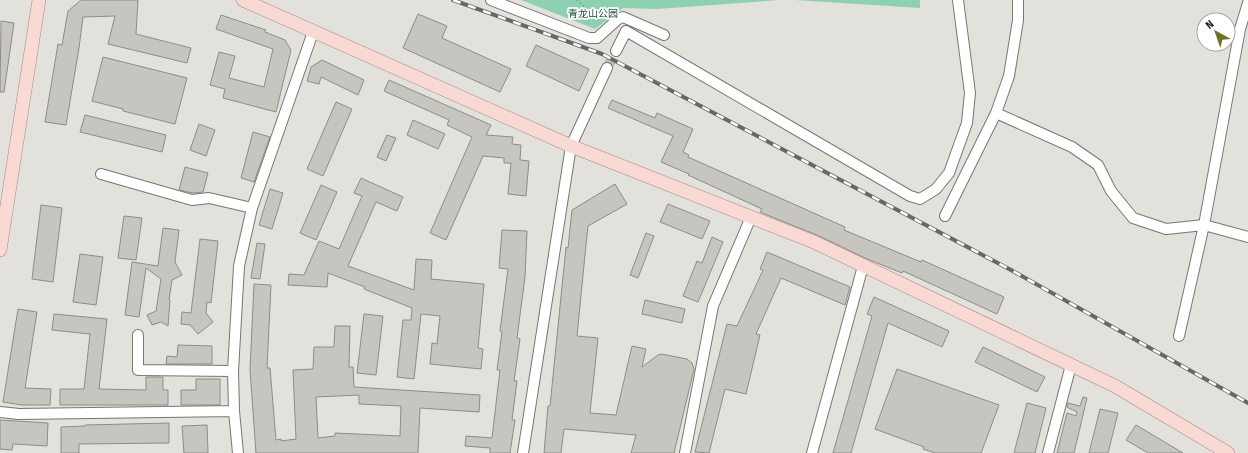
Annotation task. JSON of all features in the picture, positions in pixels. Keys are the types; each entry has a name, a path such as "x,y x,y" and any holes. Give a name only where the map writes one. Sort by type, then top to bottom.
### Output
{"main road":[{"path":"0,250 39,0"},
{"path":"243,0 571,146 814,242 1115,386 1223,452"}],"street":[{"path":"491,0 589,38 597,38 618,19 623,17 664,35"},
{"path":"616,51 626,31 910,196 920,199 936,189 949,173 967,123 970,93 958,0"},
{"path":"945,216 996,113 1009,76 1018,20 1018,0"},
{"path":"1179,336 1204,225 1240,29 1248,3"},
{"path":"238,453 234,411 233,371 239,266 252,208 313,32"},
{"path":"523,453 571,146 607,68"},
{"path":"996,113 1072,147 1098,166 1111,191 1133,218 1166,229 1204,225 1248,237"},
{"path":"101,174 192,200 209,198 252,208"},
{"path":"686,453 713,306 751,217"},
{"path":"812,453 863,266"},
{"path":"138,336 138,370 233,371"},
{"path":"1048,453 1071,365"},
{"path":"0,412 19,414 234,411"}],"path":[{"path":"577,0 608,28"}],"green space":[{"name":"青龙山公园","path":"521,0 780,0 657,9 623,8 595,29"},
{"path":"795,0 920,0 920,8"}],"building":[{"path":"81,0 138,0 136,34 191,48 187,63 108,44 115,16 83,17 66,125 45,122 58,44 62,45 68,11"},
{"path":"418,14 447,26 442,38 511,69 500,92 403,48"},
{"path":"221,15 266,30 265,32 285,40 291,50 276,112 223,98 225,89 210,85 219,52 235,56 229,78 264,87 273,49 216,29"},
{"path":"1,21 14,23 4,92 0,92"},
{"path":"536,45 589,69 579,91 526,66"},
{"path":"103,57 187,78 175,124 123,111 123,109 92,101"},
{"path":"322,60 364,80 358,95 321,77 319,84 307,81 311,67"},
{"path":"389,80 491,125 486,135 513,137 512,144 521,145 520,160 529,161 526,196 508,194 511,163 504,163 504,158 483,156 446,240 430,233 472,137 447,125 449,120 384,91"},
{"path":"612,100 655,118 657,113 693,129 683,152 689,155 688,157 845,227 844,230 921,262 922,260 1004,297 997,314 903,271 902,273 865,258 817,235 762,213 760,212 762,209 661,162 673,136 608,108"},
{"path":"336,102 352,109 323,176 307,169"},
{"path":"85,115 166,135 162,152 80,132"},
{"path":"413,120 445,134 438,149 407,135"},
{"path":"199,124 215,130 206,156 190,150"},
{"path":"253,132 270,137 254,182 241,178"},
{"path":"387,135 396,138 386,161 377,157"},
{"path":"185,167 208,173 203,192 193,193 179,190"},
{"path":"361,178 403,197 397,211 376,202 348,266 414,290 416,259 432,260 431,279 484,284 478,348 483,349 481,369 430,364 432,343 437,344 440,316 421,314 414,379 397,377 403,320 411,320 412,308 364,289 365,287 328,273 327,287 288,285 289,274 304,275 319,241 339,249 362,196 354,193"},
{"path":"615,184 627,204 588,226 577,336 598,338 590,413 616,415 632,346 646,349 642,367 661,354 687,359 692,363 694,369 674,453 631,453 636,435 564,429 561,453 544,453 566,247 568,248 572,210"},
{"path":"321,185 337,192 316,240 300,233"},
{"path":"270,189 283,193 272,229 259,225"},
{"path":"668,204 710,221 702,239 660,222"},
{"path":"41,205 62,208 53,282 32,279"},
{"path":"124,216 142,218 136,260 118,258"},
{"path":"163,228 179,230 175,262 182,275 172,280 169,300 168,326 161,322 152,325 147,315 156,311 161,279 146,268 139,317 125,315 132,262 158,266"},
{"path":"502,230 527,231 525,277 517,338 520,339 514,381 517,381 512,420 515,420 510,453 490,453 490,448 465,446 466,436 492,438 500,370 497,370 502,332 500,331 508,269 499,268"},
{"path":"646,233 654,236 638,278 630,275"},
{"path":"712,237 723,242 698,302 683,296 697,261 702,263"},
{"path":"200,239 218,241 211,303 207,302 206,313 213,322 198,334 190,325 181,324 182,312 191,313"},
{"path":"257,243 265,244 260,279 251,278"},
{"path":"767,252 850,287 845,305 781,278 756,334 760,335 746,394 725,389 709,453 695,452 727,324 737,326 763,270 760,269"},
{"path":"80,254 103,257 96,305 73,302"},
{"path":"254,284 271,285 267,368 270,368 276,440 281,439 281,441 296,439 293,370 313,369 314,347 334,347 335,326 350,326 349,367 353,367 354,387 480,395 479,412 420,408 418,453 256,453 250,370","holes":["359,395 359,404 401,406 400,436 335,433 335,436 318,438 316,397"]},
{"path":"874,297 949,331 942,347 888,323 851,453 833,453 872,316 867,314"},
{"path":"645,300 685,309 682,323 642,314"},
{"path":"18,309 37,312 25,388 51,389 50,405 22,405 3,402"},
{"path":"54,314 107,319 99,389 146,390 146,377 163,377 163,390 168,390 168,405 60,405 60,389 84,389 90,334 52,330"},
{"path":"364,314 383,316 376,375 357,373"},
{"path":"178,345 212,346 212,364 166,364 167,356 177,357"},
{"path":"983,347 1045,377 1037,392 975,362"},
{"path":"897,369 999,405 981,453 935,453 923,449 924,447 875,429"},
{"path":"196,379 220,379 220,405 181,405 181,390 196,390"},
{"path":"1083,397 1087,398 1074,453 1057,453 1067,413 1076,416 1077,412 1067,407 1068,403 1080,406"},
{"path":"1027,403 1046,408 1035,453 1014,453"},
{"path":"1100,409 1118,413 1108,453 1089,453"},
{"path":"0,420 48,423 47,446 13,444 12,450 0,449"},
{"path":"169,423 169,443 79,444 79,453 61,453 61,427"},
{"path":"207,425 208,453 184,453 182,426"},
{"path":"1136,425 1183,453 1148,453 1126,440"}],"tunnel":[{"path":"607,68 616,51"}],"railway":[{"path":"453,0 602,54 1011,270 1248,403"}]}
